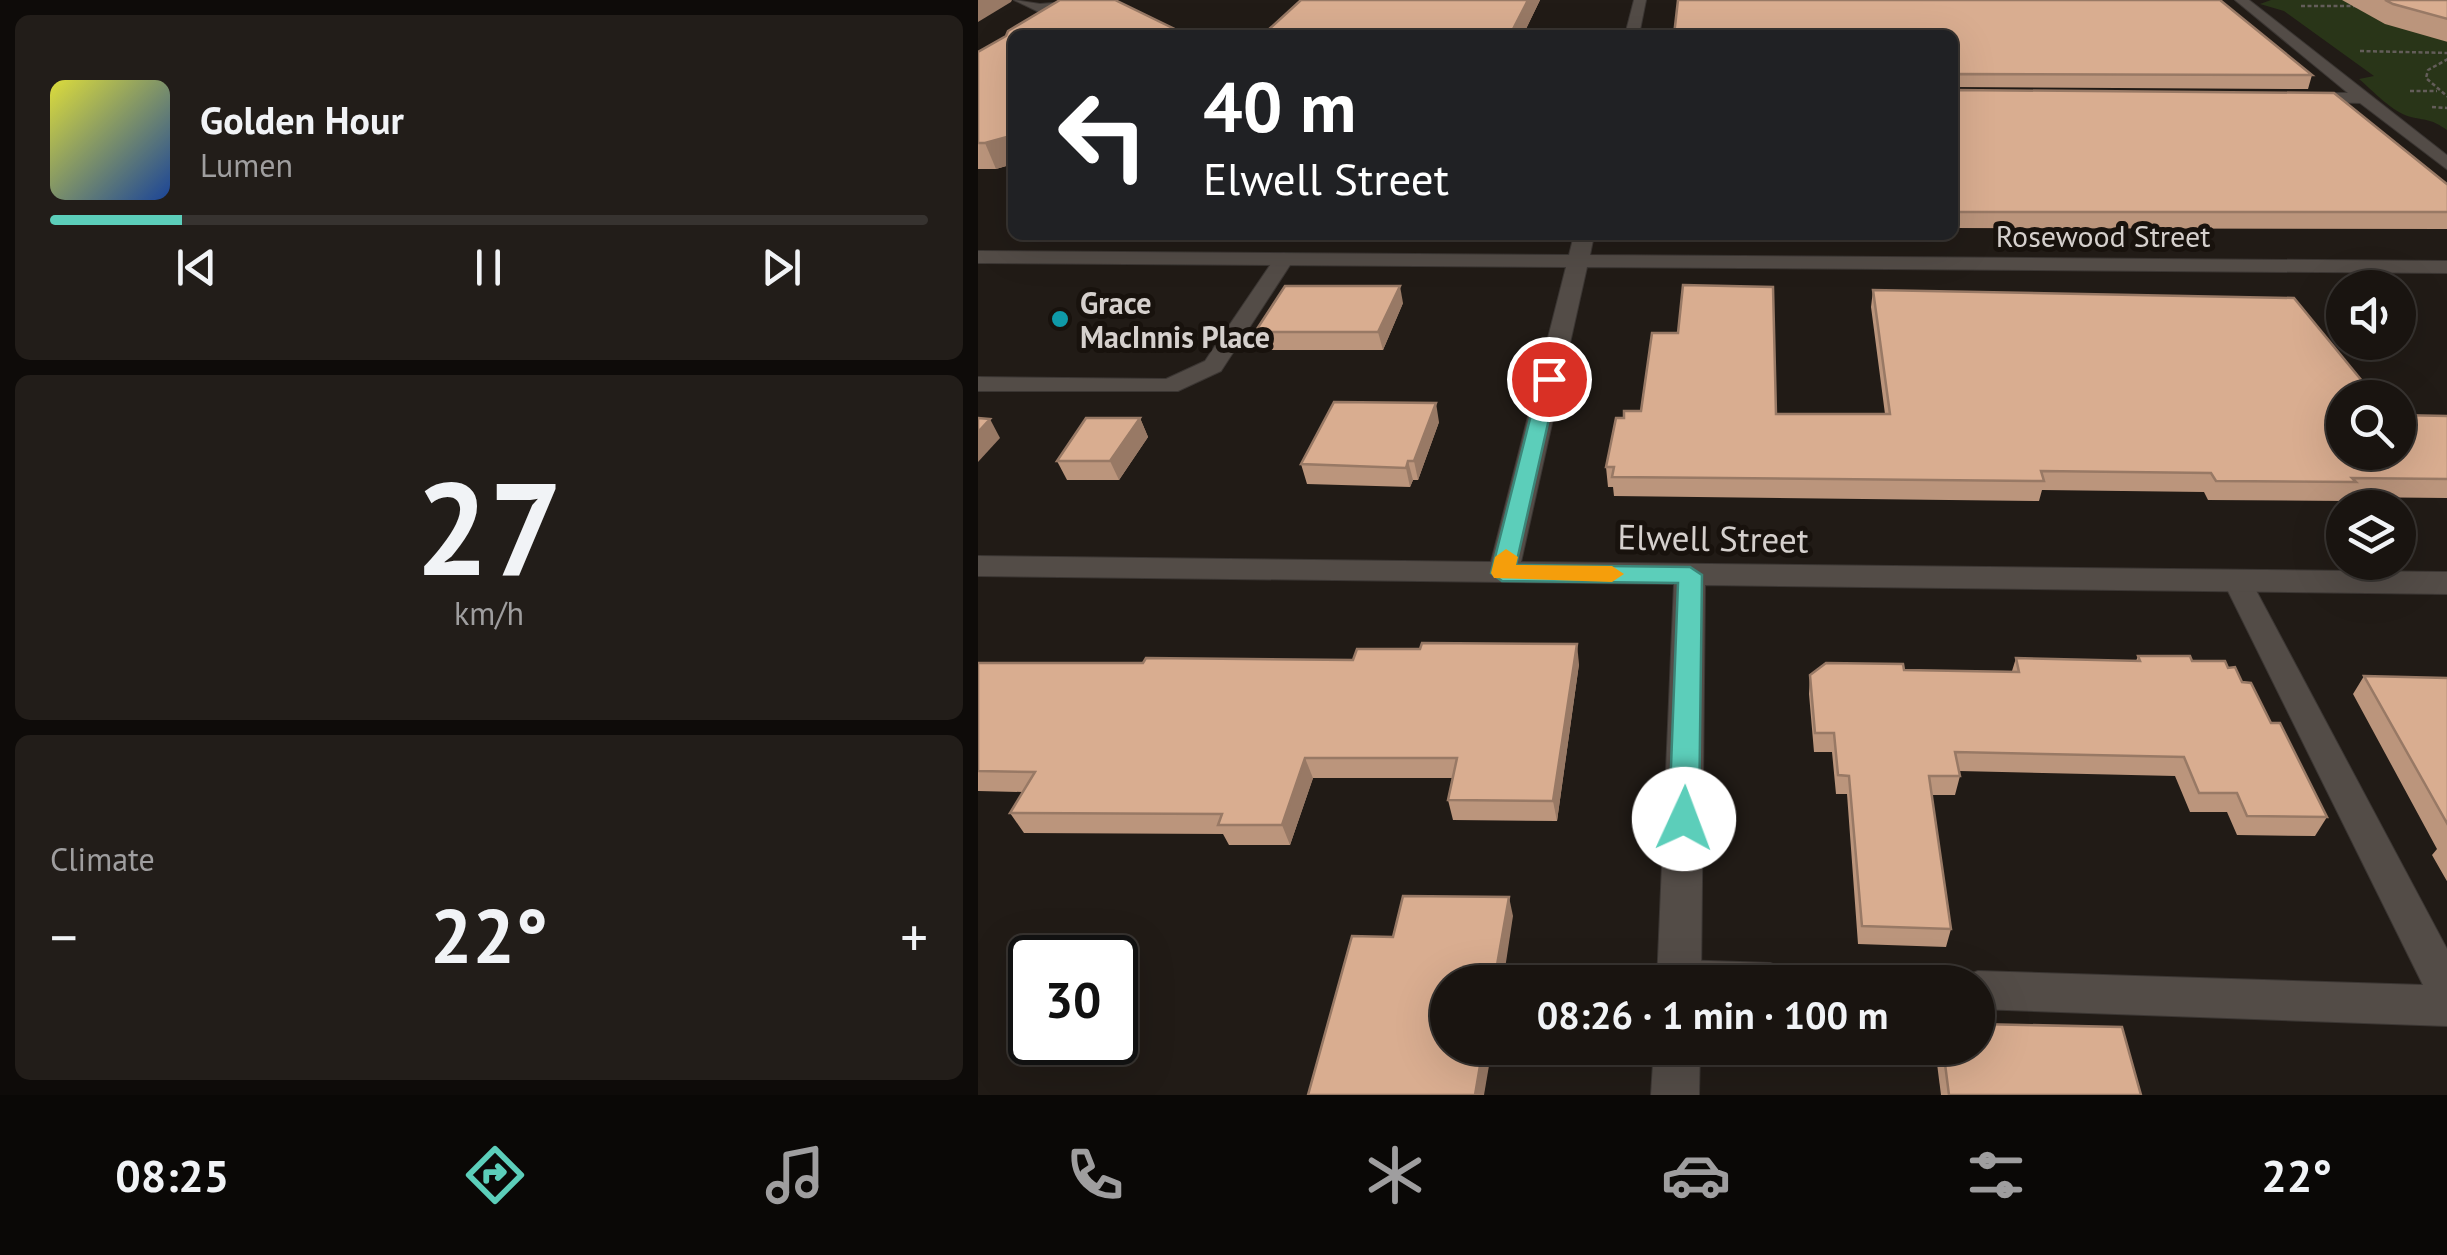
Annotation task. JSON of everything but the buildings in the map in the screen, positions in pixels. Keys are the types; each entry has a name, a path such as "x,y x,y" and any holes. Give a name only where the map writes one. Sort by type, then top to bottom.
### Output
{"street":[{"path":"1633,30 1640,0"},
{"path":"2241,0 2448,164"},
{"path":"2276,98 2362,98"},
{"path":"1502,573 1583,240"},
{"name":"Rosewood Street","path":"978,258 2448,267"},
{"name":"Elwell Street","path":"978,566 2448,583"},
{"path":"1679,965 1690,575"},
{"path":"1675,1095 1676,1065"}],"lane":[{"path":"1026,0 1019,1 1040,8 1086,0"},
{"path":"978,384 1170,386 1213,366 1284,259"},
{"path":"2237,582 2448,992"},
{"path":"1995,991 2448,1006"}],"path":[{"path":"2297,6 2362,6"},
{"path":"2348,51 2448,56"},
{"path":"2448,56 2428,70 2426,78 2448,97"}],"green space":[{"path":"2271,0 2447,0 2447,130 2390,106 2359,79 2374,76 2284,11 2260,4"}],"slow traffic":[{"path":"1506,557 1502,573 1612,574"}],"place":[{"name":"Grace MacInnis Place","path":"1060,319"}],"route":[{"path":"1549,379 1502,573 1690,575 1684,819"}]}
